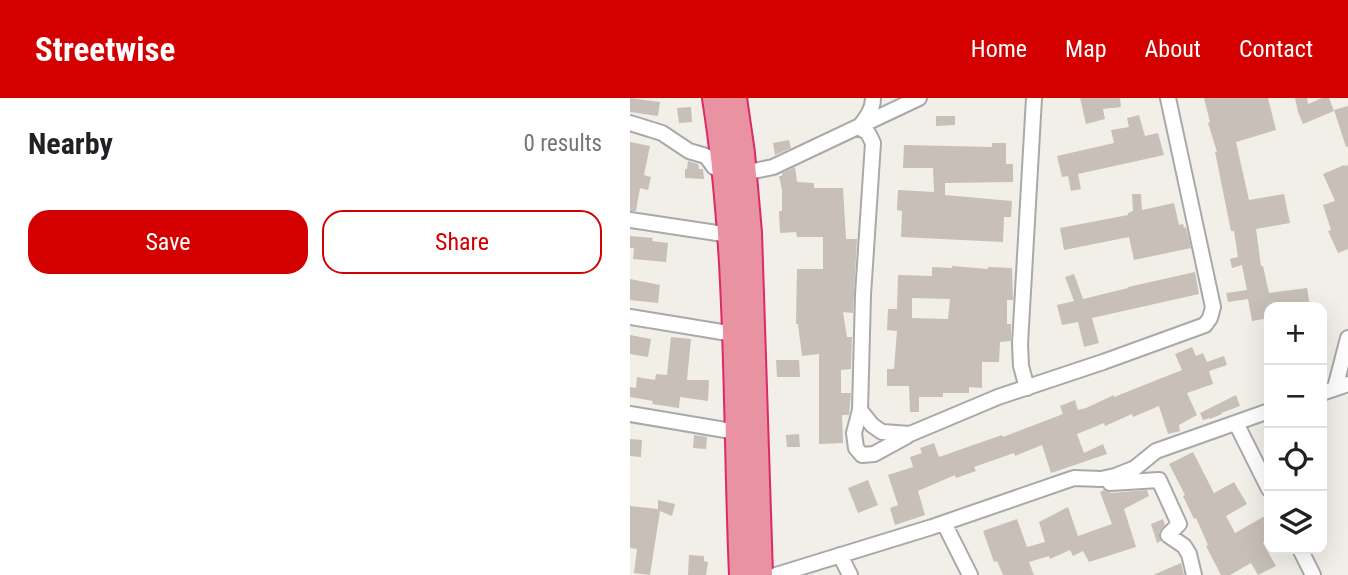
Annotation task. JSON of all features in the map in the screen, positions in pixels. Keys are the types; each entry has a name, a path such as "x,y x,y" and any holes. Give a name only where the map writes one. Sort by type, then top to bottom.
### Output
{"highway":[{"path":"715,98 735,173 750,259 760,575"},
{"path":"734,98 735,173 729,213 741,575"}],"street":[{"path":"859,127 868,116 873,98"},
{"path":"630,123 662,133 689,151 706,156 714,167 735,173 773,167 919,98"},
{"path":"1027,388 1021,366 1020,344 1034,98"},
{"path":"859,127 868,133 873,143 863,295 860,410 854,433 856,448 862,455 874,454 910,434 998,397 1205,325 1213,307 1168,98"},
{"path":"630,219 730,235"},
{"path":"630,317 734,334"},
{"path":"1335,388 1348,338"},
{"path":"860,410 872,425 882,432 910,434"},
{"path":"776,575 944,523 1074,478 1115,477 1135,468 1156,451 1264,413"},
{"path":"630,414 737,432"},
{"path":"1236,423 1264,479"},
{"path":"1074,478 1094,483 1159,480 1179,524 1168,535 1184,546 1189,554 1194,575"},
{"path":"944,523 970,575"},
{"path":"1302,554 1313,575"},
{"path":"840,555 850,575"}],"building":[{"path":"630,98 660,102 658,116 630,112"},
{"path":"1080,98 1120,98 1121,107 1103,109 1105,119 1086,124"},
{"path":"1204,98 1268,98 1276,130 1236,142 1249,200 1284,194 1290,223 1256,229 1261,266 1269,293 1307,288 1309,302 1264,302 1264,319 1252,321 1248,299 1228,302 1226,293 1247,290 1242,265 1232,268 1230,259 1238,257 1217,152 1208,123 1210,122"},
{"path":"1295,98 1307,98 1308,104 1329,98 1334,111 1303,124"},
{"path":"1348,106 1348,147 1346,147 1334,110"},
{"path":"691,107 692,122 679,123 677,108"},
{"path":"1139,115 1145,136 1158,133 1164,155 1078,174 1081,189 1071,191 1068,176 1062,177 1057,156 1114,143 1111,130 1129,127 1127,118"},
{"path":"936,116 955,116 955,125 936,126"},
{"path":"789,140 791,148 775,155 773,143"},
{"path":"630,142 650,146 644,175 651,177 648,190 640,188 636,211 630,211"},
{"path":"992,143 1006,143 1006,164 1013,164 1013,182 945,183 945,195 1012,201 1011,217 1004,217 1003,242 901,237 902,211 897,210 898,190 934,192 933,168 903,168 904,145 992,147"},
{"path":"688,161 703,169 704,179 685,178"},
{"path":"1348,165 1348,249 1338,253 1328,231 1331,230 1323,205 1335,201 1323,174"},
{"path":"795,167 797,182 814,183 814,188 843,188 846,239 857,239 853,313 843,312 847,337 852,337 851,369 841,370 841,393 851,393 849,415 842,415 843,443 819,444 819,354 802,356 796,324 797,269 823,269 823,237 797,237 796,232 780,233 782,190 779,176"},
{"path":"1132,194 1141,194 1142,210 1174,203 1179,225 1186,227 1191,248 1134,260 1129,237 1064,250 1060,228 1128,215 1133,211"},
{"path":"630,236 653,238 652,241 668,243 666,262 633,259 634,248 630,248"},
{"path":"932,267 1012,268 1013,300 1007,300 1007,324 1011,324 1011,341 1000,342 999,362 982,362 982,388 969,387 969,393 943,393 943,397 919,397 919,412 910,412 909,386 887,386 887,369 894,369 897,331 887,330 888,309 897,309 898,275 932,276","holes":["912,298 950,299 948,319 912,318"]},
{"path":"1195,272 1199,294 1092,318 1099,343 1084,347 1078,322 1062,325 1057,305 1074,301 1065,277 1074,274 1083,299"},
{"path":"630,279 660,285 658,303 630,300"},
{"path":"630,335 651,339 648,357 630,354"},
{"path":"671,337 691,339 687,380 709,380 708,401 680,397 679,408 630,397 630,387 636,388 637,377 655,380 656,374 667,375"},
{"path":"1192,347 1196,356 1203,353 1207,362 1224,356 1227,365 1209,371 1213,384 1187,393 1197,415 1179,425 1180,431 1168,434 1159,406 1105,426 1104,423 1077,434 1084,453 1103,444 1107,454 1051,473 1042,445 1015,456 1014,453 974,467 976,471 956,478 955,475 918,491 925,515 895,525 890,508 898,505 888,475 913,467 910,457 922,453 920,448 934,443 939,457 1063,414 1060,406 1075,400 1078,410 1086,408 1182,370 1175,354"},
{"path":"776,360 799,360 800,377 777,377"},
{"path":"1236,395 1240,406 1203,420 1200,413"},
{"path":"799,434 800,447 787,447 786,435"},
{"path":"694,435 707,437 706,449 693,448"},
{"path":"630,439 642,440 641,457 630,456"},
{"path":"1193,452 1214,493 1234,482 1247,504 1226,516 1235,533 1264,517 1264,554 1269,554 1276,566 1258,575 1251,563 1230,575 1221,575 1169,464"},
{"path":"868,480 878,505 858,513 848,488"},
{"path":"1104,490 1111,493 1147,490 1149,496 1124,509 1136,547 1089,562 1083,551 1073,556 1070,550 1050,559 1049,556 1029,562 1034,575 1003,575 997,561 994,562 983,531 1017,519 1027,547 1045,542 1039,522 1068,507 1078,536 1112,524 1100,492"},
{"path":"658,500 675,504 672,516 660,511 650,575 634,573 637,549 630,548 630,506 658,509"},
{"path":"1163,519 1165,525 1159,532 1161,541 1157,543 1151,524"},
{"path":"689,555 704,556 704,561 708,562 706,575 688,575"},
{"path":"1181,563 1184,575 1153,575"}]}
